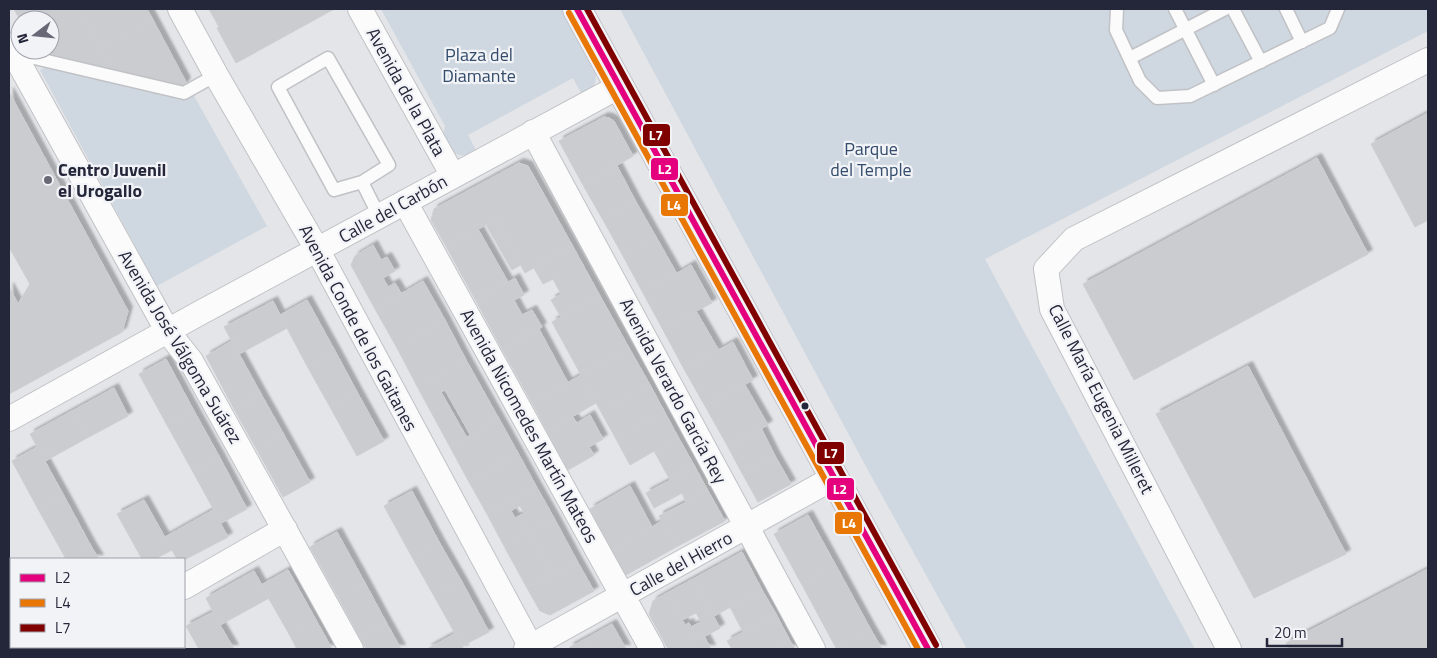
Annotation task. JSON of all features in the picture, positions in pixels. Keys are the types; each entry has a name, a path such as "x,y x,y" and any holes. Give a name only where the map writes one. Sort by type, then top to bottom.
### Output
{"main road":[{"path":"577,9 928,649"}],"street":[{"name":"Avenida Conde de los Gaitanes","path":"180,9 318,251 530,648"},
{"name":"Avenida de la Plata","path":"360,9 453,176"},
{"name":"Avenida José Válgoma Suárez","path":"17,60 168,332 191,360 350,649"},
{"name":"Calle María Eugenia Milleret","path":"1229,649 1052,308 1046,270 1074,238 1428,60"},
{"name":"Calle del Carbón","path":"9,419 318,251 378,216 620,86"},
{"name":"Avenida Verardo García Rey","path":"533,132 813,649"},
{"name":"Avenida Nicomedes Martín Mateos","path":"405,202 652,649"},
{"name":"Calle del Hierro","path":"530,648 835,477"},
{"path":"185,586 285,529"}],"lane":[{"path":"1117,9 1116,30 1140,81 1157,98 1190,96 1302,42 1330,28 1338,9"},
{"path":"1175,9 1214,85"},
{"path":"1130,58 1225,9"},
{"path":"1233,9 1261,62"},
{"path":"1286,9 1302,42"},
{"path":"328,58 389,165 362,182 334,190 278,87 328,58"},
{"path":"54,60 184,93 216,75"},
{"path":"362,182 378,216"}],"green space":[{"name":"Plaza del Diamante","path":"381,9 561,9 595,70 595,82 592,88 582,95 573,78 468,135 477,152 459,155 452,151 443,136 445,126"},
{"name":"Parque del Temple","path":"620,9 1428,9 1428,31 985,259 1195,649 967,649 870,474"},
{"path":"47,66 193,94 267,226 157,286 40,70"}],"building":[{"path":"14,9 79,10 60,20 60,10"},
{"path":"147,9 153,20 101,49 79,10"},
{"path":"209,9 334,9 236,63"},
{"path":"79,10 114,72 58,60 60,20"},
{"path":"153,20 186,82 182,88 114,72 101,49"},
{"path":"9,92 128,311 122,332 9,394 9,287 18,304 30,284 9,247"},
{"path":"1428,113 1428,220 1415,227 1371,144"},
{"path":"604,117 614,121 633,156 583,185 559,141"},
{"path":"1317,158 1368,254 1134,380 1083,284"},
{"path":"519,163 528,166 572,245 525,273 495,219 447,248 431,220 434,209"},
{"path":"617,166 636,202 603,220 583,185"},
{"path":"636,202 656,237 623,256 603,220"},
{"path":"495,219 520,265 512,270 486,225"},
{"path":"478,229 508,282 476,301 447,248"},
{"path":"656,237 677,274 643,293 623,256"},
{"path":"373,245 381,260 387,257 395,271 383,278 388,287 395,283 401,293 375,309 351,265 355,256"},
{"path":"572,245 600,296 561,317 551,300 561,294 553,279 543,284 534,268"},
{"path":"691,265 712,303 662,328 643,293"},
{"path":"515,278 524,295 514,300 522,315 532,310 542,327 502,349 476,301"},
{"path":"423,281 445,320 397,348 375,309"},
{"path":"600,296 629,348 581,375 552,322"},
{"path":"307,300 335,351 307,366 280,315"},
{"path":"273,301 287,328 239,354 224,327"},
{"path":"696,311 718,349 684,369 662,328"},
{"path":"445,320 466,360 418,388 397,348"},
{"path":"539,329 568,383 532,403 502,349"},
{"path":"232,341 261,394 234,409 206,356"},
{"path":"733,342 753,380 705,406 684,369"},
{"path":"629,348 650,385 601,412 581,375"},
{"path":"335,351 357,392 330,407 307,366"},
{"path":"166,359 194,411 167,425 139,374"},
{"path":"466,360 499,419 471,436 445,390 441,392 467,438 450,447 418,388"},
{"path":"1248,366 1346,554 1254,598 1156,414"},
{"path":"581,375 596,403 547,431 532,403"},
{"path":"650,385 664,411 616,439 601,412"},
{"path":"745,385 768,425 728,447 705,406"},
{"path":"114,388 128,416 87,438 72,411"},
{"path":"357,392 384,441 357,456 330,407"},
{"path":"261,394 284,435 257,450 234,409"},
{"path":"72,411 87,438 45,461 30,434"},
{"path":"194,411 220,458 193,472 167,425"},
{"path":"664,411 678,437 630,465 616,439"},
{"path":"590,415 603,439 589,447 594,455 568,470 547,431 572,416 577,423"},
{"path":"499,419 518,453 469,482 450,447"},
{"path":"761,428 775,456 743,475 728,447"},
{"path":"284,435 310,482 283,497 257,450"},
{"path":"678,437 695,467 670,480 654,451"},
{"path":"37,447 64,496 38,509 12,461"},
{"path":"518,453 536,486 487,514 469,482"},
{"path":"775,456 791,484 758,502 743,475"},
{"path":"220,458 247,509 221,523 193,472"},
{"path":"695,467 708,491 686,502 682,493 654,508 646,493"},
{"path":"536,486 554,518 529,533 519,516 524,513 520,506 515,508 511,500"},
{"path":"630,486 652,527 612,550 590,509"},
{"path":"412,491 439,542 412,557 384,506"},
{"path":"708,491 725,521 676,547 659,516"},
{"path":"64,496 92,548 65,558 38,509"},
{"path":"144,500 172,550 157,558 141,558 117,514"},
{"path":"511,500 515,508 511,511 515,518 519,516 529,533 504,546 487,514"},
{"path":"213,510 228,537 185,559 176,558 165,537"},
{"path":"808,515 835,564 801,583 774,534"},
{"path":"554,518 577,561 552,575 529,533"},
{"path":"662,521 676,547 626,575 612,550"},
{"path":"337,532 365,583 338,597 310,547"},
{"path":"529,533 552,575 527,588 504,546"},
{"path":"439,542 462,582 434,596 412,557"},
{"path":"92,548 98,558 68,558 79,552 80,554"},
{"path":"742,552 762,590 714,616 693,579"},
{"path":"577,561 594,591 550,615 540,611 527,588"},
{"path":"835,564 871,630 836,648 801,583"},
{"path":"1428,569 1428,649 1289,649 1286,643"},
{"path":"288,570 316,620 289,634 261,585"},
{"path":"254,571 269,598 220,625 206,598"},
{"path":"693,579 720,628 698,640 691,627 701,622 696,613 682,620 667,593"},
{"path":"462,582 489,632 462,646 434,596"},
{"path":"365,583 386,622 359,636 338,597"},
{"path":"762,590 776,614 743,632 730,607"},
{"path":"667,593 685,625 689,623 698,640 680,649 668,649 649,614 653,601"},
{"path":"213,612 234,649 199,649 186,626"},
{"path":"776,614 790,641 775,649 732,649 727,641"},
{"path":"316,620 332,649 297,649 289,634"},
{"path":"386,622 401,649 366,649 359,636"},
{"path":"612,624 626,649 593,649 587,638"},
{"path":"871,630 882,649 836,648"},
{"path":"454,634 464,649 427,649"},
{"path":"704,636 711,649 680,649 698,640"},
{"path":"587,638 593,649 569,649 570,647"},
{"path":"790,641 795,649 775,649 785,644"},
{"path":"96,648 116,648 114,649"},
{"path":"148,648 148,649 114,649"}],"transit line":[{"name":"L2","path":"577,9 928,649"},
{"name":"L7","path":"587,9 936,645"},
{"name":"L4","path":"569,13 918,649"}],"place":[{"name":"Centro Juvenil el Urogallo","path":"48,180"}]}
